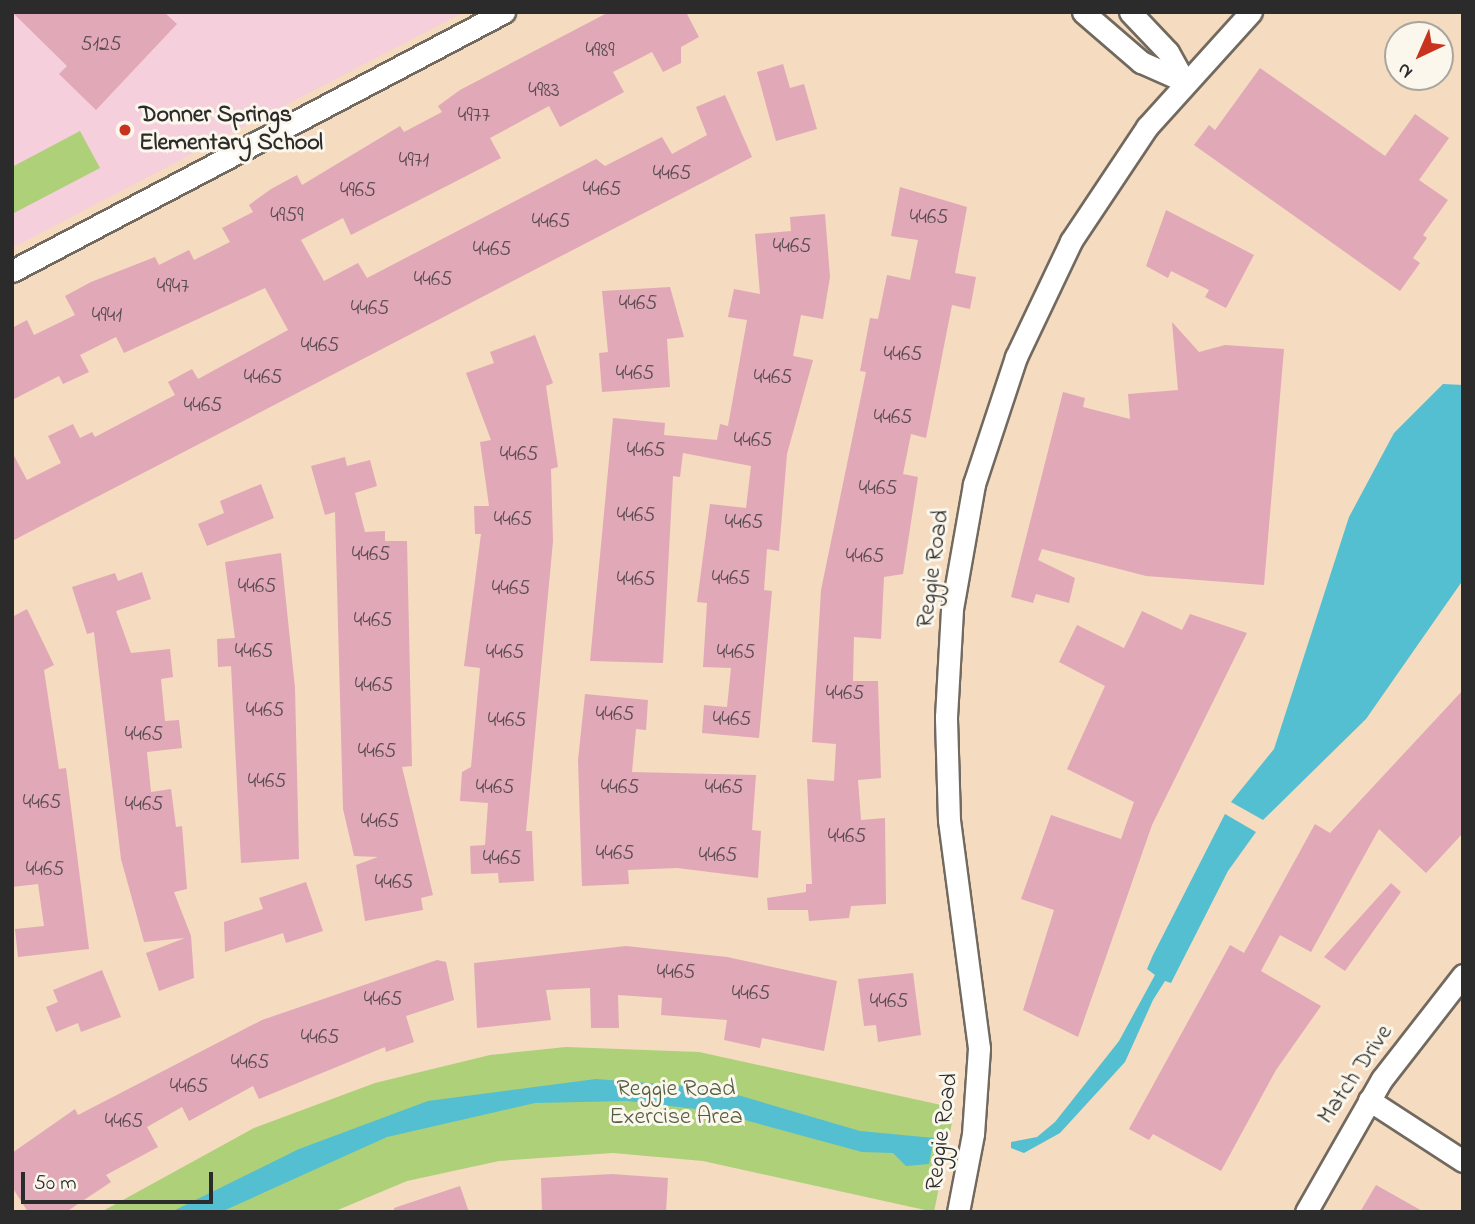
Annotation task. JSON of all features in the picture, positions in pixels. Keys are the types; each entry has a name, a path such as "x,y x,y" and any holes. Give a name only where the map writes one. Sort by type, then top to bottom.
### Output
{"street":[{"path":"12,271 504,12"},
{"path":"1083,12 1142,62 1184,81"},
{"path":"1130,12 1168,51 1184,81"},
{"name":"Reggie Road","path":"958,1212 973,1134 979,1048 945,770 961,548 992,422 1042,299 1105,187 1184,81 1251,12"},
{"name":"Match Drive","path":"1306,1212 1369,1100 1463,975"},
{"path":"1369,1100 1463,1161"}],"shaded area":[{"name":"Donner Springs Elementary School","path":"12,12 464,12 12,248"}],"green space":[{"path":"80,131 100,168 12,214 12,167"},
{"name":"Reggie Road Exercise Area","path":"566,1047 699,1052 955,1108 934,1212 703,1161 613,1153 499,1161 407,1181 333,1212 101,1212 254,1128 375,1083 490,1055"}],"water":[{"path":"1443,384 1463,385 1463,580 1366,719 1263,820 1231,802 1274,749 1349,517 1394,433"},
{"path":"1225,814 1256,832 1228,871 1171,983 1165,981 1153,1000 1125,1062 1060,1133 1024,1153 1011,1148 1011,1142 1037,1137 1055,1122 1119,1041 1155,975 1147,969 1153,955"},
{"path":"596,1079 714,1088 860,1131 934,1138 929,1164 906,1166 893,1153 862,1152 712,1111 627,1101 535,1103 387,1137 221,1212 171,1212 299,1149 428,1101"}],"building":[{"path":"12,12 164,12 177,24 96,110 59,74 67,66"},
{"path":"609,12 686,12 699,37 681,47 681,63 663,72 652,52 613,72 624,92 560,127 549,106 490,138 501,158 351,235 343,218 301,240 324,281 358,263 367,278 596,159 605,166 662,137 672,154 707,135 696,107 725,95 752,157 12,541 12,452 27,480 61,463 48,436 73,424 80,438 92,432 95,437 175,395 168,382 192,369 198,379 288,330 265,288 124,353 116,337 80,355 89,372 63,384 59,376 12,400 12,328 27,320 34,335 75,315 65,296 91,282 155,257 159,265 189,250 194,260 230,242 222,228 253,212 249,205 271,189 297,175 302,185 400,126 404,132 442,112 438,106 460,90"},
{"path":"783,64 790,88 804,84 817,129 776,141 757,72"},
{"path":"1260,68 1385,156 1415,114 1449,138 1419,180 1448,200 1423,235 1427,238 1413,258 1420,263 1400,291 1194,145 1209,125 1215,130"},
{"path":"900,187 967,207 955,273 976,277 970,309 952,305 926,438 911,434 903,474 918,477 903,574 884,577 881,639 854,637 853,681 878,681 881,778 858,780 861,820 885,818 886,904 851,906 849,918 809,921 808,910 768,910 767,898 806,892 806,884 812,884 807,779 834,781 836,744 812,742 821,590 866,372 860,371 870,318 878,319 887,275 910,280 918,240 891,236"},
{"path":"1166,210 1254,255 1226,308 1205,297 1209,290 1171,271 1168,278 1146,266"},
{"path":"825,214 830,277 823,319 801,315 793,356 813,360 787,454 779,551 767,549 764,590 772,591 759,738 702,733 704,705 727,707 731,668 703,667 707,603 697,602 710,504 746,508 751,466 683,453 680,477 673,476 663,663 590,661 613,418 665,423 664,435 717,440 720,424 728,426 747,320 728,317 734,289 760,294 755,234 791,231 790,217"},
{"path":"670,287 684,337 667,339 670,387 602,392 599,353 608,352 602,291"},
{"path":"1172,322 1199,352 1225,345 1284,349 1264,585 1146,576 1042,549 1038,560 1075,578 1069,603 1036,594 1033,603 1011,597 1063,392 1085,398 1083,407 1130,419 1128,394 1178,390"},
{"path":"535,335 553,383 546,386 558,467 551,469 553,541 526,831 532,831 534,881 499,883 498,873 471,874 470,846 485,845 488,803 460,801 462,772 471,767 480,668 464,666 481,534 475,534 474,506 489,506 480,442 491,440 466,373 494,363 490,352"},
{"path":"345,457 347,466 370,460 377,486 355,493 365,532 385,531 385,541 407,541 412,766 402,767 433,895 421,898 423,910 365,921 356,865 378,857 354,856 343,809 335,512 325,515 311,466"},
{"path":"261,484 274,518 207,546 198,524 224,513 220,501"},
{"path":"281,553 295,688 299,859 241,863 231,666 218,667 217,639 235,638 225,562"},
{"path":"142,572 151,599 116,611 131,653 170,649 173,677 161,679 165,721 179,720 182,748 147,752 151,792 171,789 176,827 182,826 187,889 174,892 191,936 194,978 159,991 146,953 185,938 144,942 121,859 94,632 87,634 72,587 115,573 118,581"},
{"path":"27,609 54,665 44,670 59,769 66,768 89,949 18,957 15,929 44,926 38,884 12,887 12,617"},
{"path":"1142,611 1182,630 1190,614 1247,633 1152,825 1078,1037 1023,1010 1054,910 1021,899 1051,815 1121,839 1134,802 1067,769 1105,686 1059,662 1077,625 1124,648"},
{"path":"1463,690 1463,833 1426,873 1379,829 1311,952 1280,935 1261,971 1321,1006 1276,1070 1221,1171 1153,1134 1149,1140 1129,1129 1230,945 1244,953 1315,824 1330,833"},
{"path":"585,694 648,700 646,730 636,729 632,772 756,775 752,830 761,831 758,878 677,868 628,870 629,884 582,886 578,760"},
{"path":"306,882 323,931 286,943 283,933 225,952 224,922 263,909 259,898"},
{"path":"1391,883 1401,892 1345,971 1324,957"},
{"path":"626,946 727,957 837,981 824,1051 762,1038 760,1048 724,1040 727,1020 661,1015 662,998 618,995 619,1028 591,1028 590,988 546,990 551,1020 477,1028 474,963"},
{"path":"437,960 446,962 454,1000 406,1016 414,1042 386,1052 385,1047 259,1099 253,1086 189,1121 182,1107 147,1127 158,1147 106,1175 111,1182 66,1212 28,1212 12,1187 12,1153 75,1109 78,1115 262,1020"},
{"path":"102,970 121,1017 81,1032 78,1023 56,1032 46,1007 58,1002 53,990"},
{"path":"913,973 921,1035 878,1042 876,1025 864,1026 858,979"},
{"path":"612,1174 668,1178 666,1212 542,1212 541,1178"},
{"path":"1376,1185 1424,1212 1360,1212"},
{"path":"460,1186 469,1212 394,1212 394,1208"}],"place":[{"name":"Donner Springs Elementary School","path":"125,130"}]}
